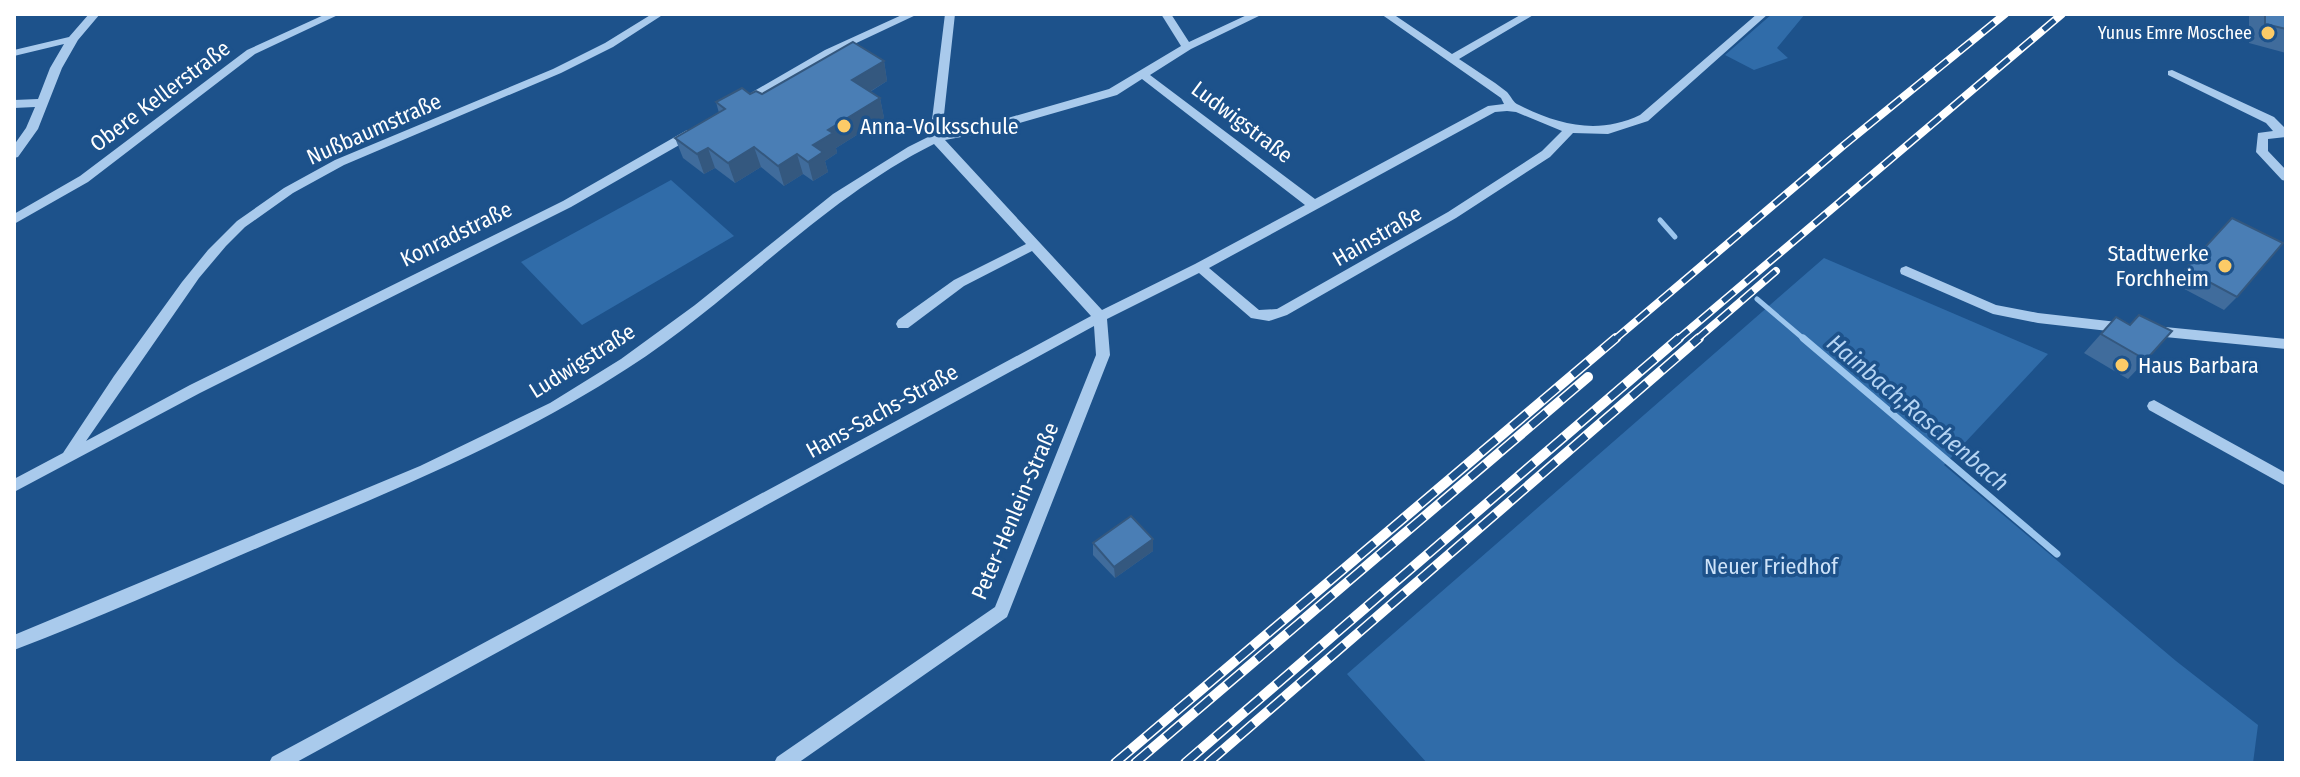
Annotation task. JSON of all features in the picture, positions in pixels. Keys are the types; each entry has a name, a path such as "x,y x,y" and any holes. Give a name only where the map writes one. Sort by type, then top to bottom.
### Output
{"street":[{"path":"14,154 32,129 40,103 73,39 95,14"},
{"name":"Obere Kellerstraße","path":"14,220 84,179 251,52 335,14"},
{"name":"Nußbaumstraße","path":"68,457 120,377 189,282 241,224 322,171 574,64 659,14"},
{"path":"732,107 829,52 913,14"},
{"path":"950,14 936,138 1100,317"},
{"name":"Ludwigstraße","path":"1166,14 1187,47"},
{"name":"Ludwigstraße","path":"14,643 411,476 555,407 626,363 700,308 837,197 936,138 988,128 1113,92 1187,47 1258,14"},
{"path":"1386,14 1505,96 1511,106 1570,130 1595,132 1618,129 1644,118 1763,14"},
{"path":"1452,59 1524,15"},
{"path":"14,53 73,39"},
{"path":"2172,73 2270,120 2283,133"},
{"name":"Ludwigstraße","path":"1143,75 1314,205"},
{"path":"14,104 40,103"},
{"name":"Hans-Sachs-Straße","path":"278,763 1100,317 1200,267 1481,115 1511,106"},
{"name":"Konradstraße","path":"14,486 298,336 567,204 709,122"},
{"name":"Hainstraße","path":"1200,267 1256,315 1269,316 1282,312 1452,215 1546,154 1570,130"},
{"path":"2283,133 2262,136 2262,152 2286,177"},
{"path":"903,324 959,283 1034,245"},
{"path":"1906,271 1993,309 2038,318 2286,344"},
{"name":"Peter-Henlein-Straße","path":"783,763 1001,612 1103,355 1100,317"},
{"path":"2154,406 2286,480"}],"green space":[{"path":"1772,14 1805,14 1777,48 1788,58 1754,70 1725,55"},
{"path":"671,180 734,236 582,325 521,262"},
{"name":"Neuer Friedhof","path":"1824,258 2048,354 1944,465 2176,661 2258,725 2253,763 1427,763 1347,674"}],"building":[{"path":"2265,14 2286,14 2286,29 2265,24"},
{"path":"853,42 884,61 852,80 880,98 828,130 833,133 813,145 823,152 808,162 797,154 778,166 754,147 728,163 708,148 697,154 675,138 725,109 716,102 742,88 750,94 756,91 762,94"},
{"name":"Stadtwerke Forchheim","path":"2232,218 2283,243 2237,297 2185,269"},
{"path":"2139,315 2172,331 2146,360 2101,334 2116,317 2130,325"},
{"path":"1131,516 1153,539 1114,567 1093,543"}],"waterway":[{"path":"1660,220 1675,237"},
{"name":"Hainbach;Raschenbach","path":"1757,299 1805,340"},
{"name":"Hainbach;Raschenbach","path":"1803,338 2057,554"}],"railway":[{"path":"1614,340 1844,145 2005,14"},
{"path":"1677,340 2062,14"},
{"path":"1696,340 1776,271"},
{"path":"1115,763 1616,338"},
{"path":"1185,763 1679,338"},
{"path":"1208,763 1699,338"},
{"path":"1135,763 1588,377"}],"place":[{"name":"Yunus Emre Moschee","path":"2268,33"},
{"name":"Anna-Volksschule","path":"844,126"},
{"name":"Stadtwerke Forchheim","path":"2225,266"},
{"name":"Haus Barbara","path":"2122,365"}]}
